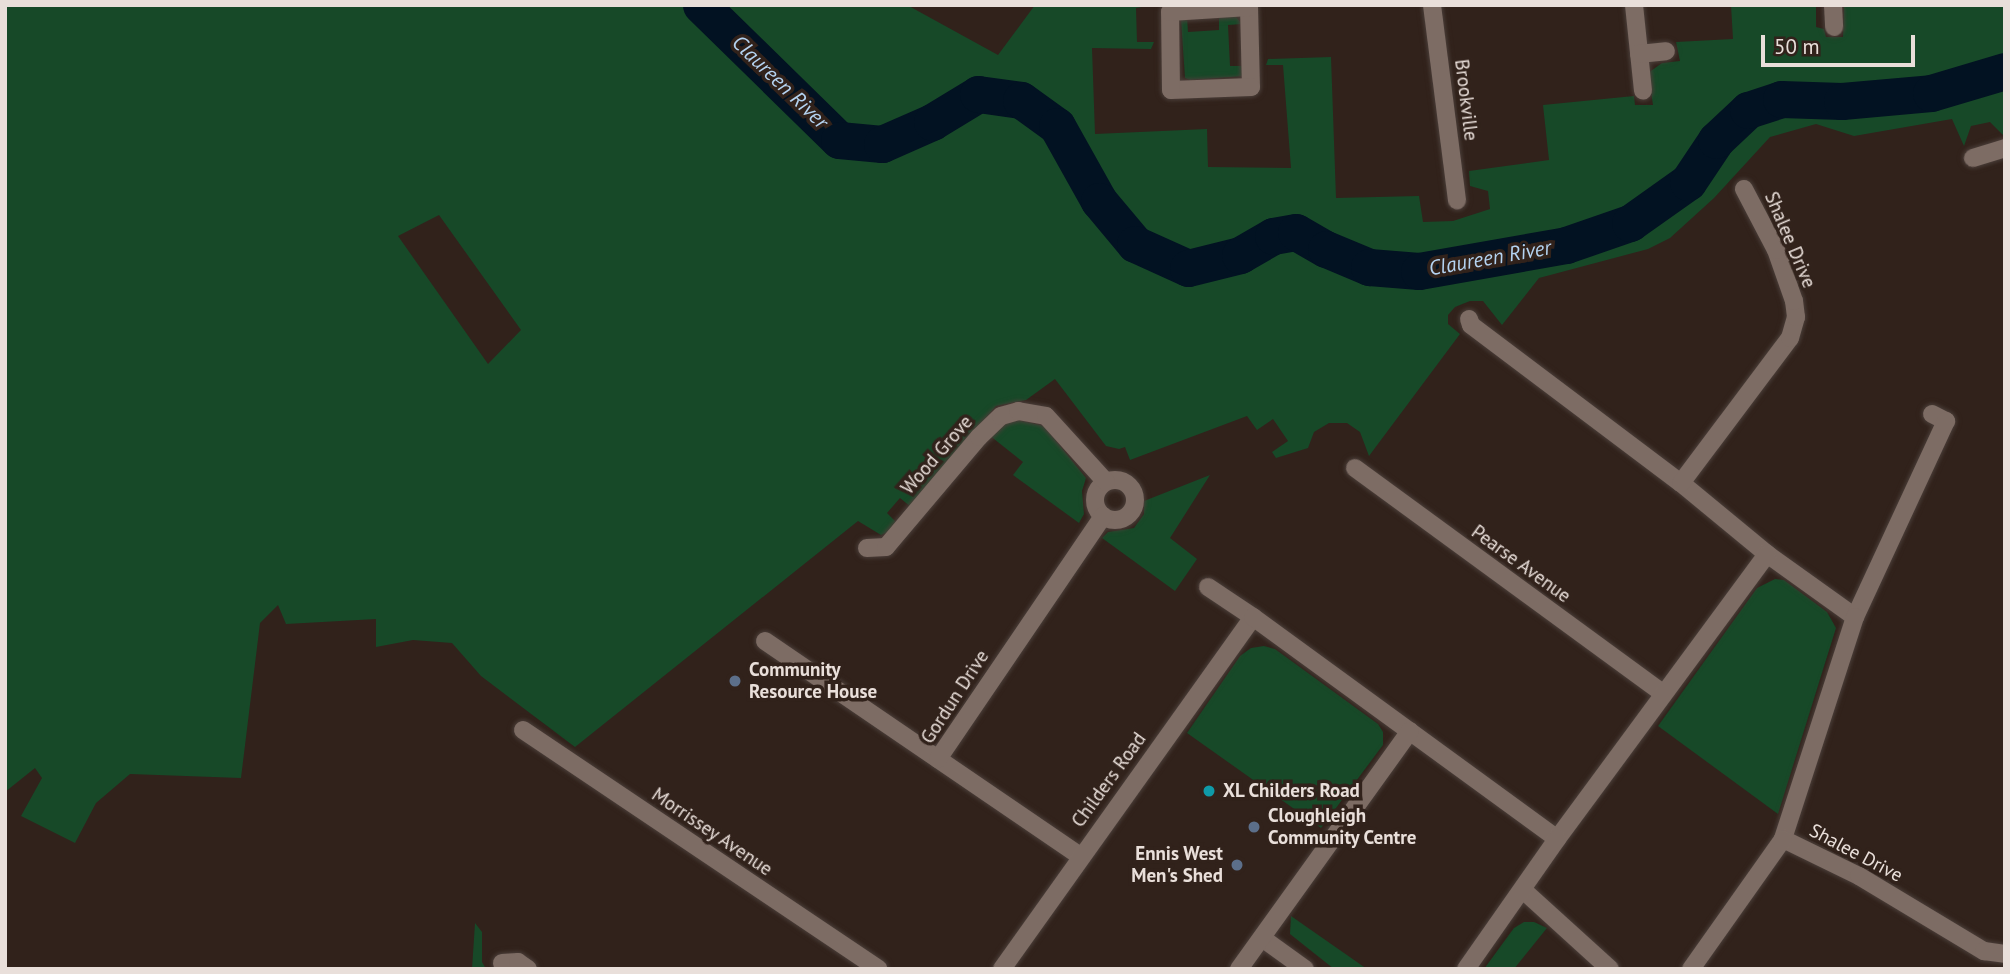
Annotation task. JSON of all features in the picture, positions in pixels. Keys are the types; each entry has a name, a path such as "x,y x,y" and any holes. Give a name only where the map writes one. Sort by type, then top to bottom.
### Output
{"street":[{"name":"Brookville","path":"1432,5 1457,200"},
{"path":"1634,5 1643,91"},
{"path":"1833,5 1834,27"},
{"path":"1210,7 1249,8 1251,87 1171,90 1170,12 1210,7"},
{"path":"1639,54 1666,51"},
{"path":"1973,158 2005,148"},
{"name":"Shalee Drive","path":"1681,482 1790,338 1796,317 1794,301 1776,250 1744,189"},
{"path":"1469,319 1471,325 1681,482 1767,554 1855,617"},
{"name":"Wood Grove","path":"867,548 886,547 979,437 1000,416 1018,411 1046,416 1105,482"},
{"name":"Shalee Drive","path":"1932,414 1946,421 1855,617 1783,839 1859,876 1984,951 2005,954"},
{"name":"Pearse Avenue","path":"1355,468 1662,693"},
{"path":"1116,480 1126,483 1133,491 1136,502 1132,512 1123,519 1112,520 1103,516 1095,502 1097,491 1105,482 1116,480"},
{"name":"Gordun Drive","path":"1080,856 938,759 1103,516"},
{"path":"1466,969 1524,891 1557,839 1662,693 1767,554"},
{"path":"1208,587 1557,839"},
{"name":"Childers Road","path":"1002,969 1253,617"},
{"path":"765,641 938,759"},
{"name":"Morrissey Avenue","path":"523,730 878,969"},
{"path":"1239,969 1410,731"},
{"path":"1691,969 1783,839"},
{"path":"1524,891 1611,969"},
{"path":"1262,938 1305,969"},
{"path":"502,963 518,962 528,969"}],"green space":[{"path":"5,5 907,5 998,55 1035,5 1154,5 1136,8 1137,42 1154,42 1151,49 1092,48 1095,134 1207,129 1208,167 1291,168 1283,65 1266,65 1268,59 1331,57 1336,198 1419,196 1423,222 1453,221 1490,209 1488,191 1470,186 1469,171 1549,160 1543,105 1634,96 1635,105 1653,105 1648,73 1662,63 1680,61 1676,42 1733,39 1731,5 1816,5 1816,27 1824,29 1826,37 1843,37 1844,5 2005,5 2005,137 1990,122 1971,126 1964,146 1952,119 1854,136 1816,124 1770,137 1714,198 1670,238 1648,249 1539,278 1502,325 1483,301 1470,301 1455,307 1448,315 1448,324 1460,334 1369,456 1360,432 1347,423 1329,423 1314,432 1308,448 1276,458 1272,452 1288,441 1273,419 1257,430 1247,416 1130,460 1125,447 1119,449 1106,446 1055,379 1026,400 996,406 911,507 900,498 887,513 897,523 891,531 881,535 858,521 575,747 481,676 452,643 413,640 376,647 376,619 286,624 278,605 260,623 241,778 130,774 96,803 75,843 21,816 42,778 35,768 5,792","holes":["439,215 521,330 488,364 398,236"]},
{"path":"1233,13 1242,24 1228,25 1230,66 1245,66 1244,76 1190,80 1185,78 1181,20 1187,17 1188,32 1219,30 1219,15"},
{"path":"1018,420 1044,426 1086,478 1082,491 1084,514 1079,523 1013,475 1023,462 989,435 1003,424"},
{"path":"1210,475 1170,538 1197,559 1175,591 1102,538 1108,532 1134,528 1144,514 1144,501"},
{"path":"1775,579 1784,580 1827,612 1836,628 1778,814 1658,726 1757,588"},
{"path":"1264,646 1275,649 1378,724 1383,732 1383,745 1321,828 1187,733 1240,656 1251,648"},
{"path":"1291,916 1367,969 1334,969 1290,934"},
{"path":"1524,922 1534,922 1547,928 1514,969 1484,969 1514,928"},
{"path":"475,923 482,932 482,962 486,969 472,969"}],"waterway":[{"name":"Claureen River","path":"701,5 839,140 882,144 932,122 978,94 1021,100 1057,126 1099,201 1135,244 1188,268 1240,255 1273,236 1296,232 1326,249 1369,267 1419,271 1566,245 1630,223 1688,182 1716,140 1748,110 1781,99 1842,101 1931,93 2005,71"}],"place":[{"name":"Community Resource House","path":"735,681"},
{"name":"XL Childers Road","path":"1209,791"},
{"name":"Cloughleigh Community Centre","path":"1254,827"},
{"name":"Ennis West Men's Shed","path":"1237,865"}]}
